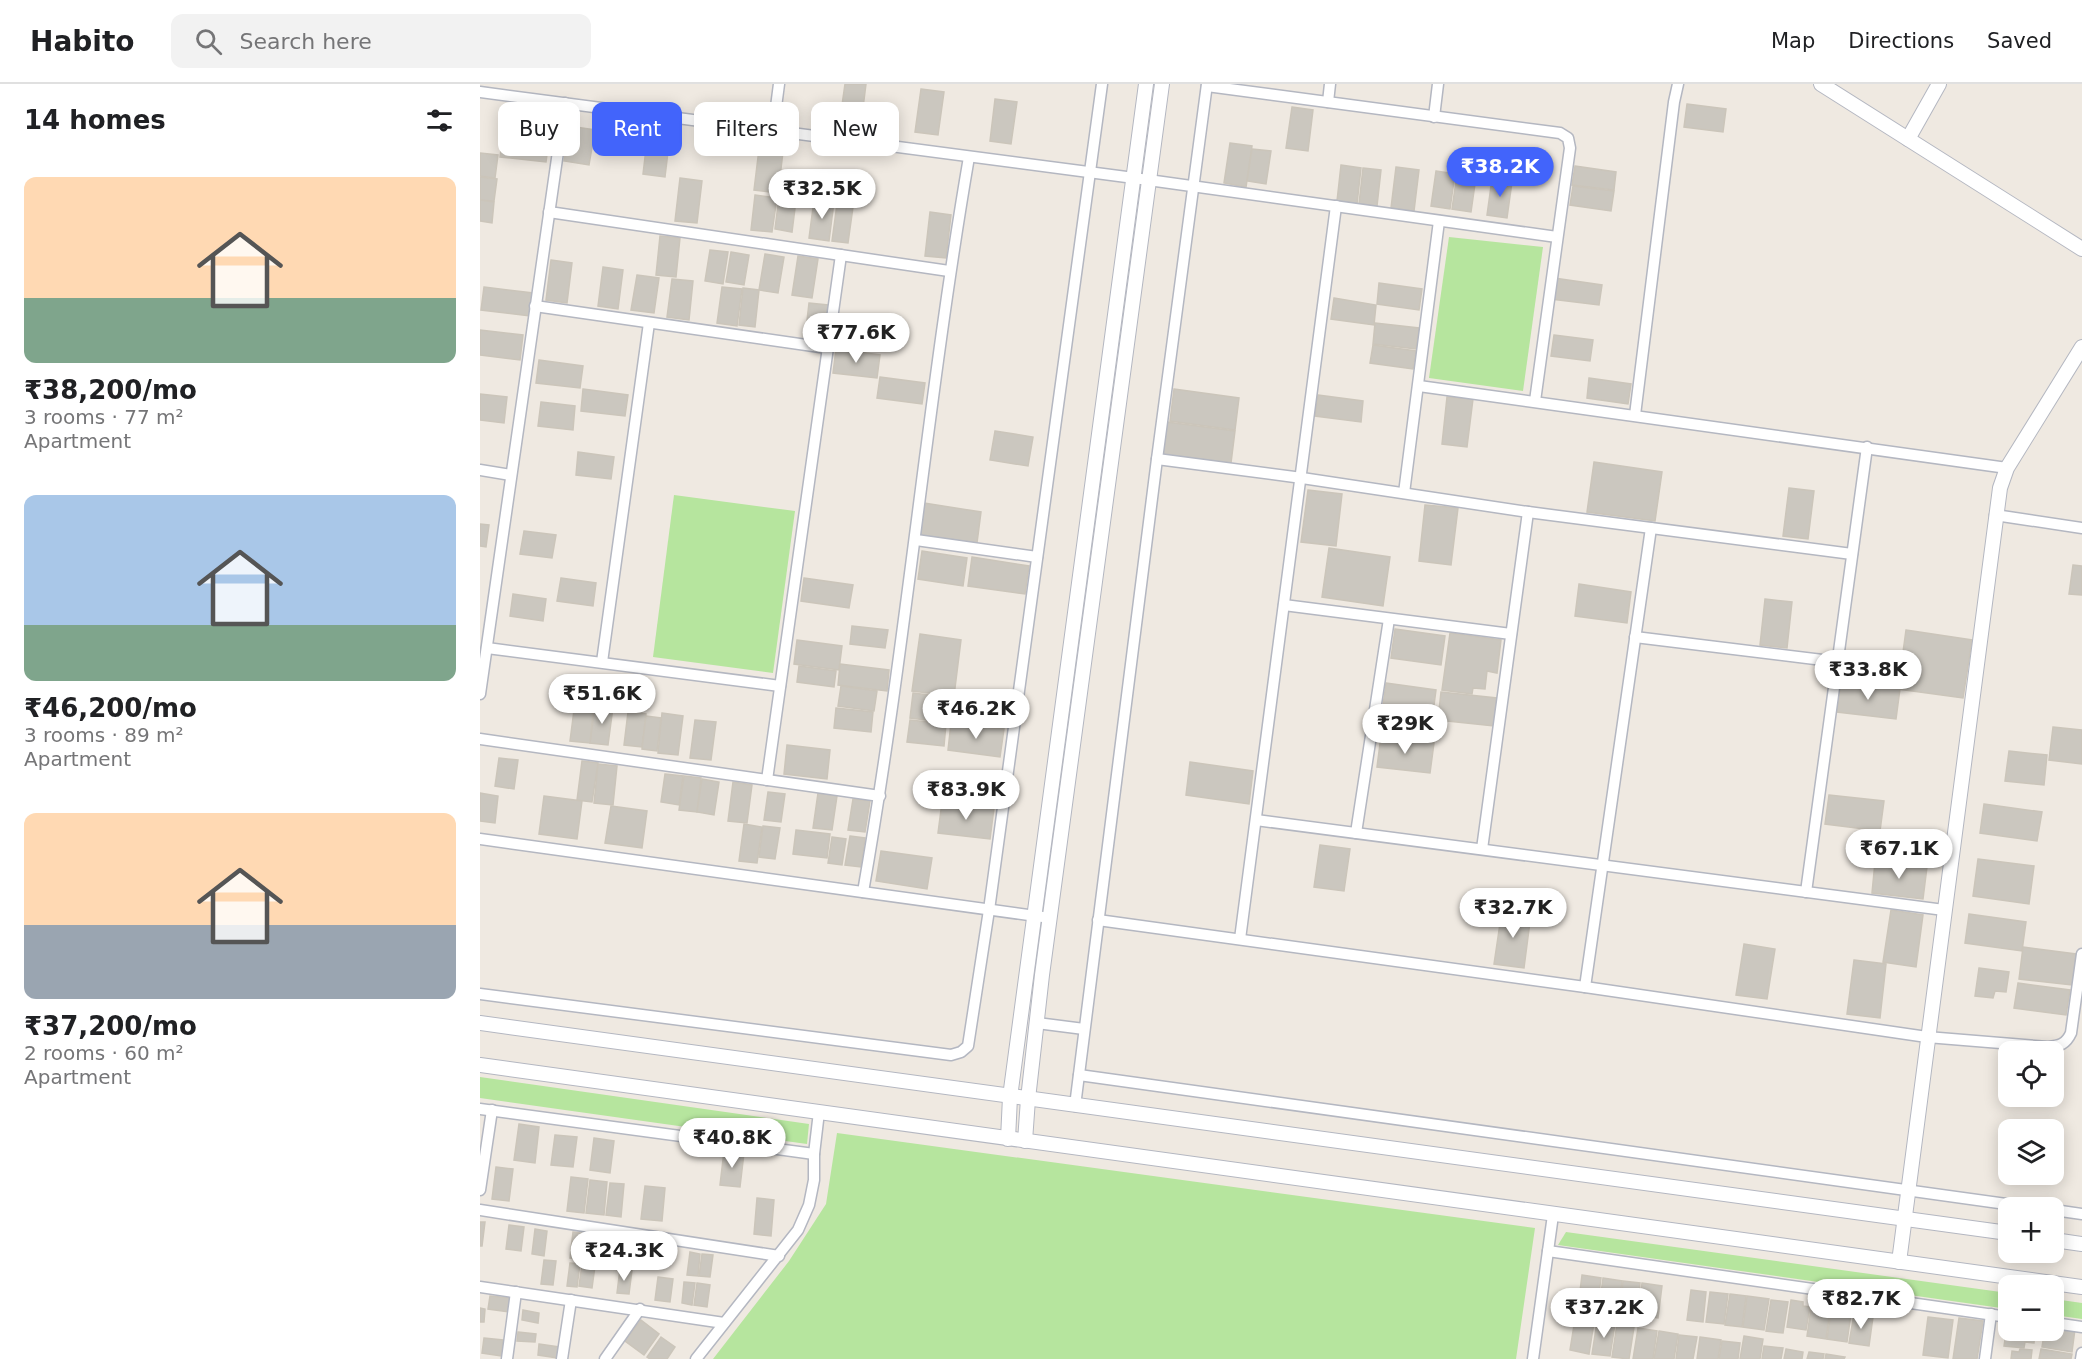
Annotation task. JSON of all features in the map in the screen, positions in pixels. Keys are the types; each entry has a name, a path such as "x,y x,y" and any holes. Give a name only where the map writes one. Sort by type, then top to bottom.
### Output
{"street":[{"path":"777,102 779,84"},
{"path":"480,994 951,1055 962,1052 968,1046 989,910 1102,84"},
{"path":"1008,1139 1010,1097 1146,84"},
{"path":"1025,1141 1050,918 1162,84"},
{"path":"1328,102 1330,84"},
{"path":"1434,117 1438,84"},
{"path":"1635,415 1678,84"},
{"path":"1821,84 2082,249"},
{"path":"1908,139 1939,84"},
{"path":"1075,1106 1156,459 1207,85 1560,133 1568,138 1570,147 1535,400"},
{"path":"480,92 551,102"},
{"path":"580,106 694,120"},
{"path":"799,134 1557,237"},
{"path":"480,694 557,156"},
{"path":"863,892 880,796 916,540 949,271 969,157"},
{"path":"1240,939 1336,206"},
{"path":"549,212 949,271"},
{"path":"1404,493 1439,221"},
{"path":"766,780 841,255"},
{"path":"535,306 827,348"},
{"path":"602,662 649,323"},
{"path":"1899,1262 2000,488 2007,468 2082,347"},
{"path":"1419,386 1535,400 2007,468"},
{"path":"1806,892 1867,447"},
{"path":"1156,459 1528,512 1852,554"},
{"path":"480,470 511,475"},
{"path":"1482,849 1528,512"},
{"path":"1995,515 2082,528"},
{"path":"1585,987 1651,528"},
{"path":"916,540 1037,557"},
{"path":"1284,605 1511,634"},
{"path":"1356,833 1389,619"},
{"path":"1635,638 1839,662"},
{"path":"487,648 780,686"},
{"path":"480,739 880,796"},
{"path":"1256,820 1944,910"},
{"path":"480,839 1050,918"},
{"path":"1098,920 1927,1037 2059,1047 2067,1041 2071,1033 2082,954"},
{"path":"480,1023 1998,1232"},
{"path":"1037,1023 1084,1029"},
{"path":"480,1065 2082,1287"},
{"path":"1079,1075 1998,1203"},
{"path":"480,1109 814,1154"},
{"path":"480,1190 492,1110"},
{"path":"696,1359 798,1230 809,1205 814,1180 814,1154 819,1112"},
{"path":"480,1210 779,1256"},
{"path":"2064,1211 2082,1214"},
{"path":"1533,1359 1553,1215"},
{"path":"2064,1241 2082,1244"},
{"path":"1548,1251 1998,1315"},
{"path":"480,1287 724,1323"},
{"path":"507,1359 516,1292"},
{"path":"562,1359 571,1300"},
{"path":"605,1359 640,1310"},
{"path":"1984,1359 1991,1314"},
{"path":"2064,1324 2082,1327"},
{"path":"2081,1359 2082,1353"}],"green space":[{"path":"1449,237 1543,247 1523,391 1429,378"},
{"path":"674,495 795,511 773,673 653,657"},
{"path":"480,1077 809,1124 807,1144 480,1098"},
{"path":"837,1133 1535,1228 1516,1359 713,1359 789,1261 826,1204"},
{"path":"1566,1232 1998,1292 1998,1308 1558,1245"},
{"path":"2064,1300 2082,1303 2082,1319 2064,1316"}],"building":[{"path":"845,84 866,84 864,102 842,102"},
{"path":"921,89 944,92 938,135 915,132"},
{"path":"995,99 1017,102 1011,144 990,141"},
{"path":"1687,104 1726,109 1723,132 1684,127"},
{"path":"1292,107 1313,110 1308,151 1286,148"},
{"path":"580,128 592,130 589,165 564,161 565,156 580,156"},
{"path":"1230,143 1252,146 1246,187 1224,183"},
{"path":"1252,149 1271,151 1266,184 1247,181"},
{"path":"480,153 498,155 495,178 480,176"},
{"path":"500,156 547,156 546,162"},
{"path":"645,156 668,156 665,177 643,174"},
{"path":"758,156 783,156 778,193 754,190"},
{"path":"1341,165 1361,168 1357,204 1337,201"},
{"path":"1575,166 1616,172 1614,190 1572,185"},
{"path":"1396,167 1419,170 1414,211 1391,208"},
{"path":"1363,168 1381,170 1377,206 1359,204"},
{"path":"1436,171 1455,174 1450,209 1431,206"},
{"path":"1457,174 1476,177 1471,212 1452,209"},
{"path":"480,177 497,179 494,201 480,200"},
{"path":"680,178 702,181 697,223 675,221"},
{"path":"1492,179 1512,182 1507,218 1487,215"},
{"path":"1573,186 1614,191 1611,211 1570,205"},
{"path":"755,195 777,198 772,232 751,230"},
{"path":"779,197 796,200 792,232 775,229"},
{"path":"480,200 494,202 492,223 480,221"},
{"path":"814,200 834,202 829,241 809,238"},
{"path":"837,204 853,207 848,243 832,241"},
{"path":"930,212 951,215 946,258 925,256"},
{"path":"660,236 680,238 676,277 656,275"},
{"path":"710,250 728,252 723,284 705,281"},
{"path":"731,252 749,255 744,285 726,282"},
{"path":"765,254 784,257 778,293 759,290"},
{"path":"798,256 818,259 812,298 792,295"},
{"path":"551,260 572,263 567,303 546,300"},
{"path":"603,267 623,270 618,309 598,306"},
{"path":"637,275 659,278 654,313 631,310"},
{"path":"1554,278 1602,285 1599,305 1551,299"},
{"path":"672,279 693,281 689,320 667,317"},
{"path":"1379,283 1422,289 1419,310 1377,304"},
{"path":"484,287 533,293 530,316 481,310"},
{"path":"722,287 742,289 737,326 717,323"},
{"path":"743,288 759,290 755,327 739,325"},
{"path":"1334,298 1376,305 1374,325 1331,319"},
{"path":"809,303 828,305 825,332 806,329"},
{"path":"1375,323 1419,328 1416,349 1373,344"},
{"path":"480,330 523,335 520,360 480,355"},
{"path":"1554,335 1593,340 1590,361 1551,356"},
{"path":"1373,345 1416,351 1413,369 1370,363"},
{"path":"836,349 880,355 877,378 833,373"},
{"path":"539,360 583,366 580,388 536,383"},
{"path":"880,377 925,383 922,404 877,398"},
{"path":"1589,378 1631,384 1628,404 1587,398"},
{"path":"583,389 628,395 625,416 581,411"},
{"path":"1174,389 1239,398 1235,430 1170,421"},
{"path":"480,394 507,397 504,423 480,420"},
{"path":"1318,395 1363,401 1361,422 1315,416"},
{"path":"1447,397 1473,399 1467,447 1442,444"},
{"path":"541,402 575,406 573,430 538,426"},
{"path":"1167,422 1235,431 1231,463 1163,455"},
{"path":"995,431 1033,437 1028,466 990,460"},
{"path":"578,452 614,457 611,479 576,475"},
{"path":"1594,462 1662,472 1655,521 1587,512"},
{"path":"1789,488 1814,491 1808,539 1783,536"},
{"path":"1308,490 1342,494 1336,546 1301,542"},
{"path":"924,503 981,512 977,543 919,535"},
{"path":"1425,505 1458,508 1451,565 1419,561"},
{"path":"480,524 489,525 486,547 480,546"},
{"path":"524,531 556,535 552,558 520,554"},
{"path":"1329,548 1390,557 1383,606 1322,597"},
{"path":"922,551 967,558 963,586 918,579"},
{"path":"972,557 1029,566 1025,594 968,586"},
{"path":"2073,565 2082,566 2082,595 2069,594"},
{"path":"561,578 596,583 593,606 557,601"},
{"path":"804,578 853,585 849,608 801,601"},
{"path":"1579,584 1631,592 1627,623 1575,616"},
{"path":"513,594 546,599 543,621 510,616"},
{"path":"1765,599 1792,602 1787,648 1760,645"},
{"path":"852,626 888,630 885,648 850,644"},
{"path":"1395,629 1445,636 1441,665 1391,658"},
{"path":"1906,630 1972,640 1963,698 1898,689"},
{"path":"1450,633 1501,640 1497,673 1487,671 1485,689 1473,688 1472,694 1442,690"},
{"path":"920,634 961,640 954,696 912,691"},
{"path":"797,640 842,646 839,670 794,664"},
{"path":"840,664 889,670 887,691 838,685"},
{"path":"799,666 836,671 834,687 797,682"},
{"path":"1841,682 1900,689 1896,719 1837,712"},
{"path":"1386,683 1436,690 1432,720 1382,713"},
{"path":"841,686 877,691 874,711 838,706"},
{"path":"1441,692 1497,698 1494,726 1438,720"},
{"path":"913,693 953,698 950,723 910,718"},
{"path":"595,705 613,707 608,745 590,743"},
{"path":"836,708 873,712 871,732 834,728"},
{"path":"574,710 593,713 590,743 570,741"},
{"path":"628,712 646,714 642,747 624,745"},
{"path":"662,713 683,716 678,755 658,753"},
{"path":"646,716 661,718 657,751 642,749"},
{"path":"695,720 716,722 711,760 690,758"},
{"path":"910,720 946,724 944,746 907,742"},
{"path":"951,723 1004,729 1000,757 948,750"},
{"path":"2053,727 2082,730 2082,764 2049,760"},
{"path":"1381,736 1434,743 1430,773 1377,767"},
{"path":"787,745 830,750 827,779 784,774"},
{"path":"2009,751 2047,755 2044,785 2005,781"},
{"path":"499,758 518,760 514,789 495,786"},
{"path":"582,761 598,763 592,802 577,800"},
{"path":"1190,762 1253,771 1249,804 1186,795"},
{"path":"598,764 617,766 613,805 594,803"},
{"path":"665,774 683,776 679,805 661,802"},
{"path":"684,776 701,778 697,812 679,810"},
{"path":"702,779 719,782 714,815 697,812"},
{"path":"733,782 752,785 747,823 728,821"},
{"path":"768,792 785,794 781,822 764,820"},
{"path":"480,793 498,796 495,823 480,821"},
{"path":"818,793 837,796 832,830 813,828"},
{"path":"1829,795 1884,801 1880,831 1825,824"},
{"path":"544,796 582,801 577,839 539,834"},
{"path":"853,799 870,801 865,832 848,830"},
{"path":"942,802 994,808 990,839 938,833"},
{"path":"1984,804 2042,812 2037,841 1980,833"},
{"path":"611,806 647,811 642,848 605,843"},
{"path":"744,824 762,827 757,863 739,861"},
{"path":"763,826 780,828 775,859 759,857"},
{"path":"796,830 830,834 827,858 793,854"},
{"path":"1878,833 1930,839 1927,866 1875,860"},
{"path":"850,836 865,838 861,867 845,865"},
{"path":"832,837 846,839 842,865 828,863"},
{"path":"1320,845 1350,849 1344,891 1314,887"},
{"path":"881,851 932,858 927,889 876,881"},
{"path":"1978,859 2034,866 2029,904 1973,896"},
{"path":"1875,862 1927,867 1923,899 1872,893"},
{"path":"1502,910 1531,914 1524,968 1494,964"},
{"path":"1891,910 1923,915 1916,967 1883,962"},
{"path":"1969,914 2026,922 2022,951 1965,943"},
{"path":"1744,944 1775,949 1767,999 1736,995"},
{"path":"2023,947 2076,954 2072,985 2019,979"},
{"path":"1854,960 1886,964 1880,1018 1847,1014"},
{"path":"1979,968 2009,972 2006,992 1995,991 1993,998 1975,996"},
{"path":"2018,983 2070,990 2066,1015 2014,1008"},
{"path":"519,1124 539,1127 535,1163 514,1160"},
{"path":"555,1135 577,1137 573,1167 551,1165"},
{"path":"594,1138 614,1141 610,1173 590,1170"},
{"path":"724,1151 744,1153 740,1187 720,1185"},
{"path":"496,1167 513,1169 509,1201 492,1199"},
{"path":"571,1177 588,1179 584,1213 567,1211"},
{"path":"590,1180 607,1182 604,1215 586,1213"},
{"path":"610,1183 624,1184 621,1217 606,1215"},
{"path":"645,1186 665,1188 662,1221 641,1219"},
{"path":"757,1198 774,1200 771,1236 754,1234"},
{"path":"480,1222 485,1222 482,1246 480,1246"},
{"path":"509,1225 524,1227 521,1251 506,1249"},
{"path":"535,1229 547,1231 544,1256 532,1254"},
{"path":"573,1232 587,1234 584,1260 570,1258"},
{"path":"598,1238 613,1240 610,1266 595,1264"},
{"path":"690,1252 700,1254 698,1276 687,1275"},
{"path":"702,1254 713,1255 710,1277 699,1276"},
{"path":"544,1260 556,1261 553,1285 541,1284"},
{"path":"570,1263 580,1264 577,1287 567,1286"},
{"path":"582,1264 595,1266 592,1288 579,1286"},
{"path":"620,1269 632,1270 629,1294 617,1293"},
{"path":"1582,1275 1601,1278 1597,1309 1578,1307"},
{"path":"658,1277 673,1279 670,1302 655,1300"},
{"path":"1603,1278 1622,1281 1618,1312 1599,1309"},
{"path":"1623,1281 1640,1283 1637,1314 1620,1312"},
{"path":"684,1282 695,1283 692,1305 682,1303"},
{"path":"697,1283 710,1285 707,1307 694,1305"},
{"path":"1642,1283 1662,1286 1658,1318 1638,1315"},
{"path":"1691,1290 1706,1292 1703,1322 1687,1320"},
{"path":"1710,1292 1728,1294 1724,1324 1706,1322"},
{"path":"1730,1294 1746,1296 1742,1327 1725,1325"},
{"path":"490,1296 510,1298 509,1312 488,1309"},
{"path":"1747,1296 1769,1299 1764,1330 1743,1327"},
{"path":"1771,1300 1788,1302 1783,1333 1766,1331"},
{"path":"1791,1300 1803,1302 1803,1306 1810,1307 1806,1330 1787,1327"},
{"path":"480,1308 485,1309 484,1322 480,1322"},
{"path":"1811,1308 1830,1311 1826,1339 1807,1336"},
{"path":"523,1310 539,1313 538,1323 522,1320"},
{"path":"1831,1311 1851,1314 1847,1342 1827,1339"},
{"path":"1854,1314 1873,1317 1869,1346 1849,1343"},
{"path":"1928,1317 1953,1320 1948,1358 1923,1355"},
{"path":"1959,1318 1983,1321 1977,1359 1953,1359"},
{"path":"1575,1319 1594,1322 1589,1354 1570,1350"},
{"path":"641,1320 659,1334 644,1355 625,1341"},
{"path":"1597,1322 1615,1324 1610,1356 1592,1354"},
{"path":"1617,1324 1634,1327 1629,1359 1612,1357"},
{"path":"2064,1327 2075,1329 2072,1352 2042,1347 2043,1341 2064,1341"},
{"path":"1638,1328 1657,1331 1653,1359 1633,1359"},
{"path":"1659,1331 1678,1334 1674,1359 1654,1359"},
{"path":"518,1332 536,1334 535,1342 517,1341"},
{"path":"1679,1335 1697,1337 1693,1359 1676,1359"},
{"path":"1744,1336 1763,1339 1760,1359 1740,1359"},
{"path":"661,1337 675,1347 667,1359 650,1359 647,1357"},
{"path":"1700,1337 1721,1340 1718,1359 1697,1359"},
{"path":"484,1338 503,1340 501,1356 482,1353"},
{"path":"1722,1341 1740,1343 1738,1359 1719,1359"},
{"path":"2005,1341 2034,1341 2034,1343 2025,1342 2024,1348 2004,1346"},
{"path":"539,1344 559,1347 557,1358 538,1355"},
{"path":"1764,1346 1783,1348 1781,1359 1762,1359"},
{"path":"1786,1349 1803,1352 1802,1359 1784,1359"},
{"path":"2020,1349 2032,1350 2031,1359 2011,1359 2012,1351 2019,1352"},
{"path":"2041,1349 2072,1354 2071,1359 2039,1359"},
{"path":"1809,1352 1824,1354 1823,1359 1807,1359"},
{"path":"1826,1354 1845,1357 1844,1359 1825,1359"}]}
